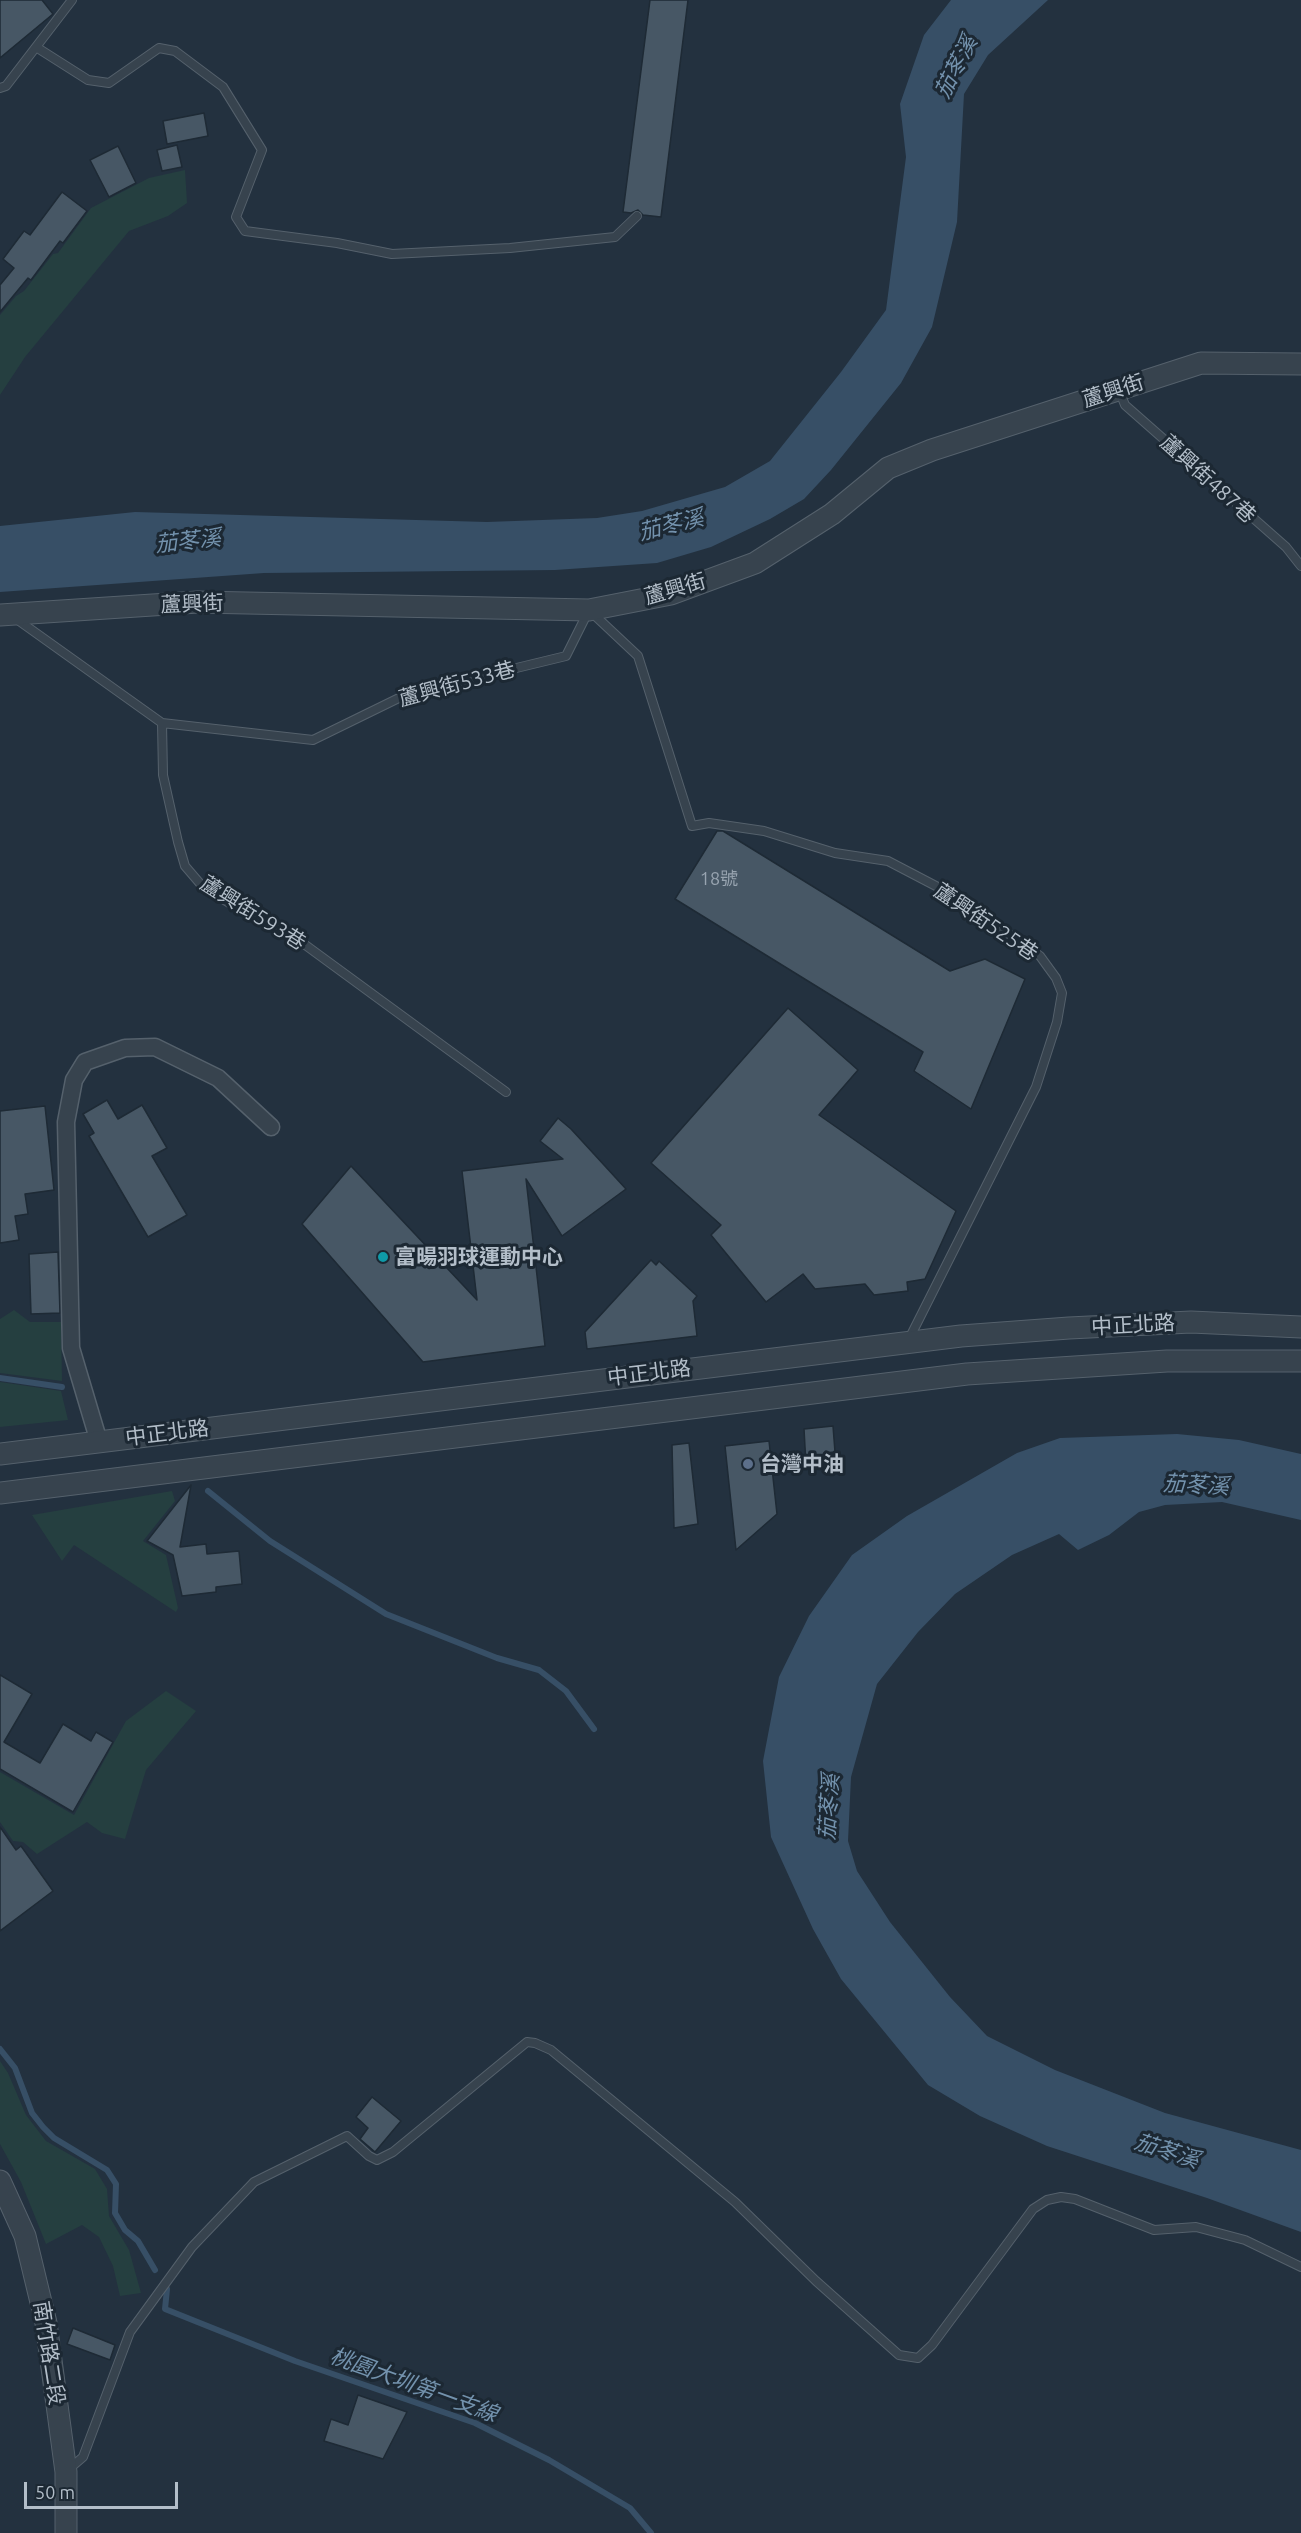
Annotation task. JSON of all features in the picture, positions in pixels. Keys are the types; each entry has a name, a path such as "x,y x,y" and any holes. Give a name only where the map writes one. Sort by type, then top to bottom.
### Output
{"street":[{"name":"蘆興街","path":"4,614 198,602 589,610 671,594 755,563 832,514 888,468 932,450 1201,363 1301,364"},
{"path":"99,1442 71,1348 66,1122 74,1080 84,1062 125,1048 156,1047 218,1078 271,1127"},
{"name":"中正北路","path":"0,1454 908,1341 1069,1328 1191,1322 1301,1327"},
{"name":"中正北路","path":"0,1493 967,1374 1167,1361 1301,1361"},
{"name":"南竹路二段","path":"0,2181 25,2236 46,2323 66,2472 66,2533"}],"lane":[{"path":"0,88 6,86 72,0"},
{"path":"36,47 88,80 109,83 159,48 175,51 223,87 262,150 236,217 245,231 337,243 392,254 510,248 615,237 637,216"},
{"name":"蘆興街487巷","path":"1119,389 1125,405 1286,547 1301,566"},
{"name":"蘆興街533巷","path":"162,723 313,740 405,695 566,656 589,610"},
{"name":"蘆興街525巷","path":"589,610 638,656 692,826 708,823 764,831 835,853 888,861 955,896 1040,956 1056,978 1062,993 1057,1022 1036,1087 908,1341"},
{"path":"4,614 162,723"},
{"name":"蘆興街593巷","path":"162,723 163,775 178,842 185,866 204,887 228,903 304,944 506,1092"},
{"path":"66,2472 83,2457 130,2332 192,2247 254,2182 347,2136 377,2160 393,2152 527,2042 551,2050 735,2202 816,2282 899,2355 918,2358 932,2345 1033,2209 1047,2200 1061,2197 1075,2199 1154,2230 1196,2228 1245,2240 1301,2267"}],"green space":[{"path":"185,170 187,203 168,216 129,231 25,357 0,395 0,315 16,296 24,291 53,254 58,253 91,208 149,178"},
{"path":"14,1310 30,1322 61,1322 62,1381 0,1373 0,1319"},
{"path":"0,1382 61,1391 68,1420 0,1427"},
{"path":"172,1491 175,1501 143,1541 166,1555 178,1608 176,1612 74,1545 62,1561 32,1515"},
{"path":"166,1691 196,1711 146,1770 125,1839 102,1833 87,1822 37,1854 23,1842 13,1841 0,1822 0,1772 74,1815 126,1721"},
{"path":"0,2061 8,2073 26,2115 46,2141 95,2169 107,2189 109,2216 129,2250 141,2293 120,2296 113,2266 99,2237 82,2225 46,2244 21,2182 0,2144"}],"water":[{"name":"茄苳溪","path":"951,0 1048,0 988,55 964,94 957,222 932,327 901,383 831,470 804,499 770,519 711,547 657,563 555,570 264,573 0,592 0,526 135,512 487,522 597,518 642,511 725,487 770,461 841,372 886,310 906,157 900,104 924,35"},
{"name":"茄苳溪","path":"1177,1434 1239,1440 1301,1454 1301,1520 1222,1502 1165,1505 1139,1512 1109,1535 1078,1550 1059,1534 1012,1555 955,1594 918,1632 877,1684 851,1777 848,1841 857,1871 890,1922 950,1997 987,2036 1055,2070 1165,2113 1301,2150 1301,2232 1207,2198 1047,2146 980,2116 928,2085 841,1979 813,1929 771,1837 763,1761 779,1677 809,1616 852,1555 907,1516 1017,1453 1060,1438"}],"building":[{"path":"0,0 42,0 53,14 0,58"},
{"path":"650,0 688,0 661,217 643,215 638,210 631,213 623,212"},
{"path":"204,113 208,136 167,144 163,121"},
{"path":"177,145 182,167 162,171 157,150"},
{"path":"118,146 136,183 109,197 90,160"},
{"path":"62,192 87,211 63,243 60,241 31,280 28,278 0,312 0,285 14,268 3,259 24,231 30,235"},
{"path":"717,831 723,831 950,971 985,959 1025,979 971,1109 914,1071 923,1052 675,899"},
{"path":"788,1008 858,1070 819,1115 956,1211 925,1279 907,1282 908,1291 874,1295 865,1284 815,1289 803,1274 766,1302 711,1235 721,1225 651,1163"},
{"path":"107,1100 118,1119 142,1105 167,1148 152,1156 187,1215 148,1237 89,1136 94,1133 83,1114"},
{"path":"45,1106 54,1190 25,1194 28,1214 15,1216 19,1240 0,1243 0,1111"},
{"path":"558,1118 626,1189 562,1236 526,1179 545,1346 423,1362 302,1224 351,1166 477,1300 462,1171 563,1159 540,1141"},
{"path":"58,1252 60,1313 31,1314 29,1254"},
{"path":"651,1260 656,1265 659,1261 697,1296 693,1301 697,1336 587,1349 585,1332"},
{"path":"833,1426 835,1452 824,1453 824,1463 806,1465 804,1429"},
{"path":"769,1441 777,1514 736,1550 725,1446"},
{"path":"689,1443 698,1524 674,1528 672,1445"},
{"path":"191,1485 180,1547 206,1544 207,1554 239,1551 242,1584 216,1587 216,1592 182,1596 173,1555 147,1541"},
{"path":"0,1675 32,1694 4,1742 40,1763 63,1724 91,1741 96,1732 113,1742 73,1812 0,1769"},
{"path":"0,1827 16,1850 21,1846 53,1891 0,1931"},
{"path":"372,2097 401,2121 375,2152 360,2139 368,2128 356,2117"},
{"path":"73,2328 115,2345 110,2360 67,2344"},
{"path":"358,2395 407,2412 383,2459 324,2441 331,2419 348,2425"}],"waterway":[{"path":"0,1378 62,1387"},
{"path":"208,1491 270,1541 386,1614 497,1658 539,1670 566,1691 594,1729"},
{"name":"桃園大圳第一支線","path":"0,2049 15,2068 32,2113 43,2127 54,2138 107,2170 116,2184 115,2213 125,2230 138,2241 155,2270"},
{"name":"桃園大圳第一支線","path":"167,2289 165,2309 295,2361 475,2423 549,2460 630,2508 651,2533"}],"place":[{"name":"富暘羽球運動中心","path":"383,1257"},
{"name":"台灣中油","path":"748,1464"}]}
